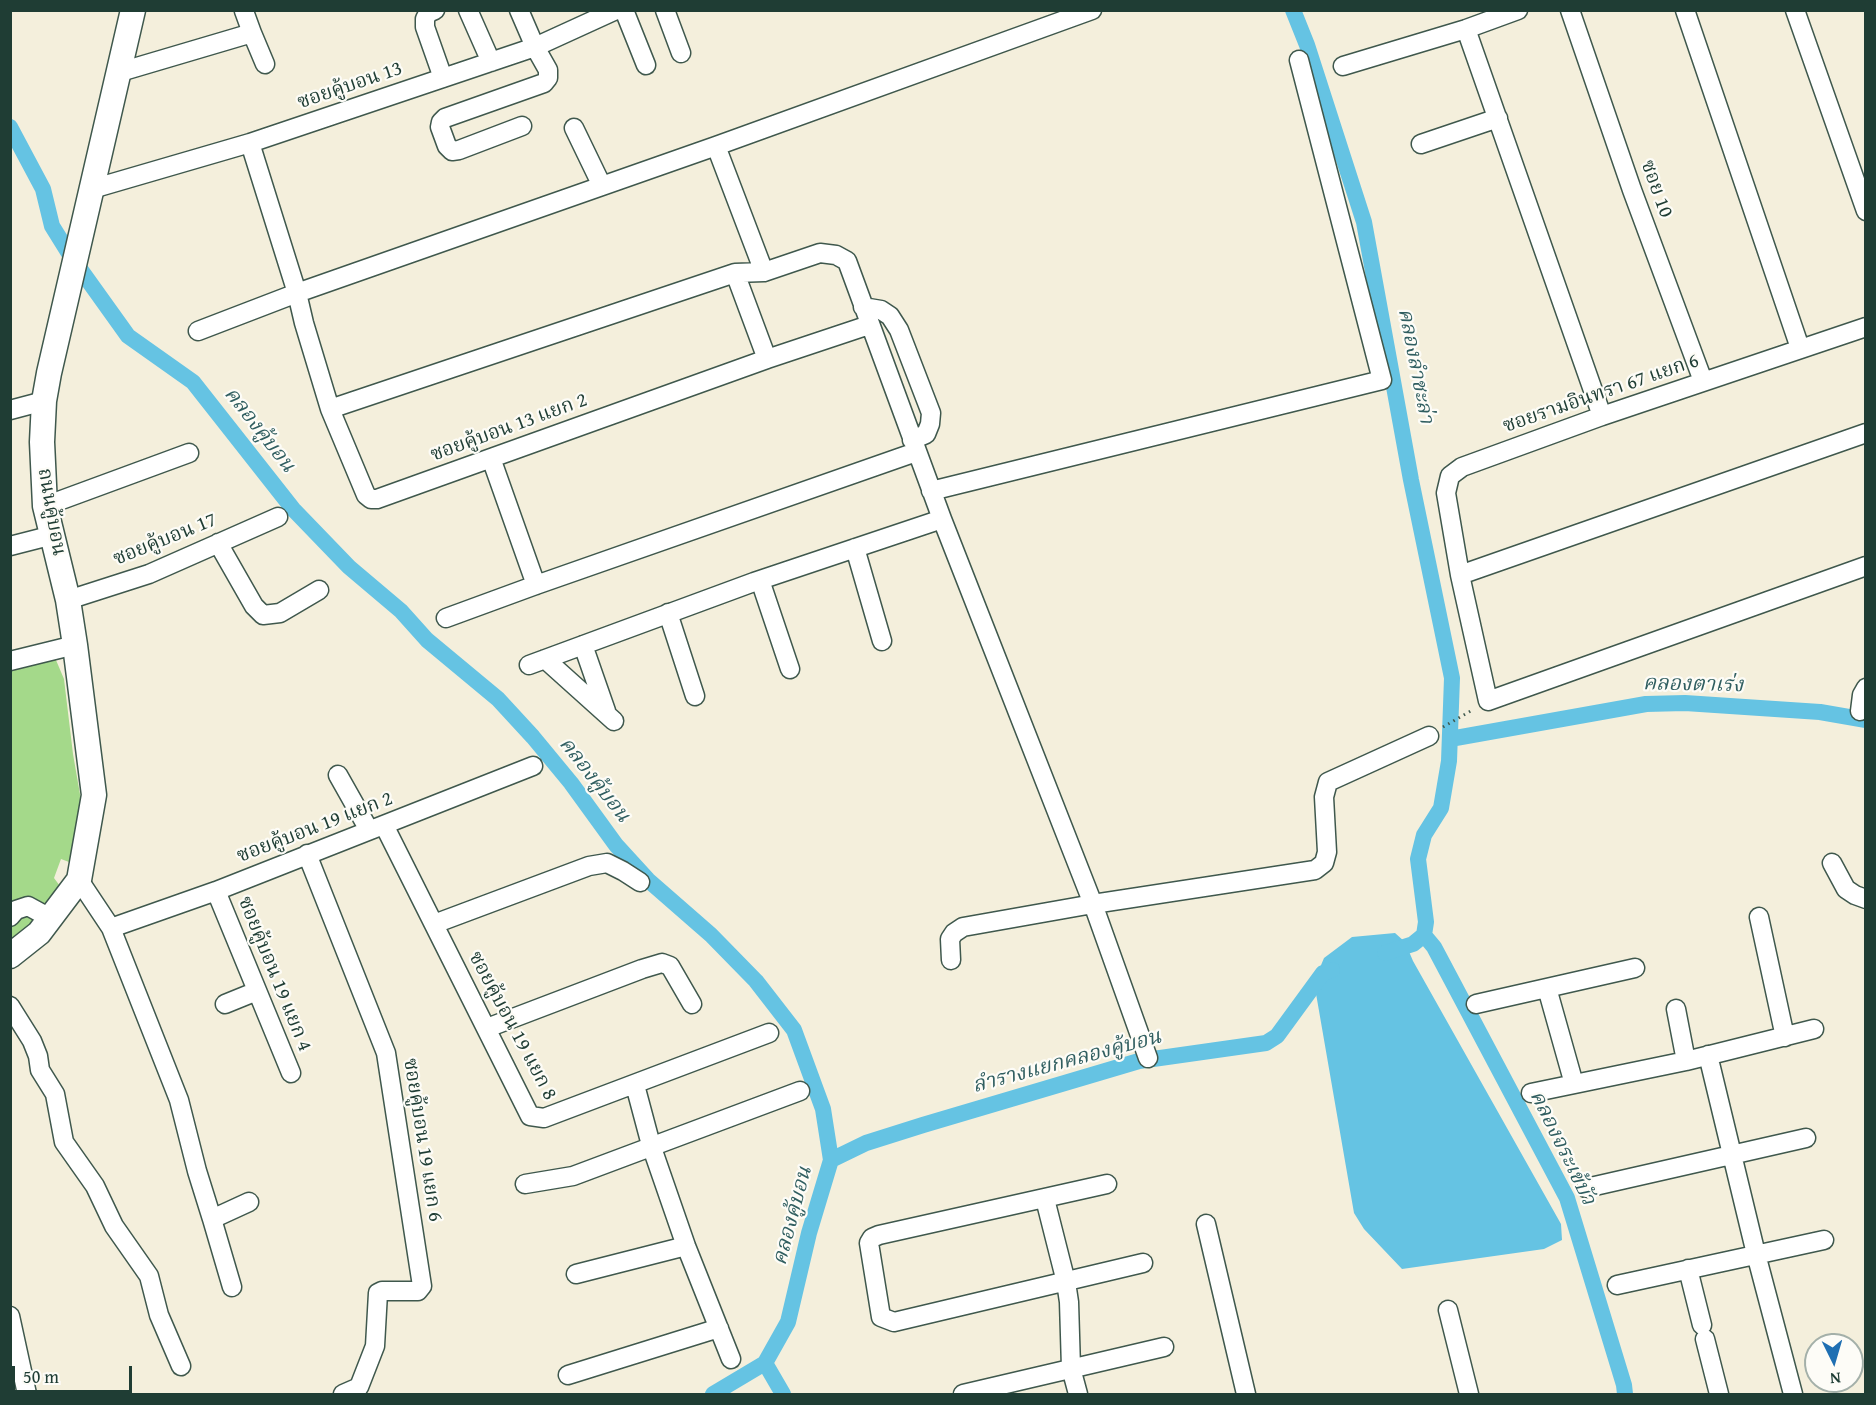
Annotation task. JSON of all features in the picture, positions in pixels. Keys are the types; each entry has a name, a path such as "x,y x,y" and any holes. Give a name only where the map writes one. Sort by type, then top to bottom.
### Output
{"main road":[{"name":"ถนนคู้บอน","path":"10,956 39,933 79,880 94,795 68,600 45,506 42,479 44,401 92,189 137,12"}],"street":[{"path":"435,10 428,13 425,27 443,78"},
{"path":"468,10 491,62"},
{"path":"519,10 548,70 548,78 544,83 445,118 440,128 447,146 452,151 522,126"},
{"name":"ซอยคู้บอน 13","path":"92,189 250,143 535,47 616,10"},
{"path":"624,10 646,65"},
{"path":"665,10 681,53"},
{"path":"198,332 297,293 716,146 1092,10"},
{"path":"1343,66 1466,29 1518,10"},
{"name":"ซอย 10","path":"1570,10 1632,190 1703,381"},
{"path":"1685,10 1800,348"},
{"path":"1796,10 1866,211"},
{"path":"244,11 265,64"},
{"path":"1466,29 1602,416"},
{"path":"120,72 252,33"},
{"path":"931,491 1382,380 1299,60"},
{"path":"1421,144 1498,118"},
{"path":"574,128 602,186"},
{"name":"ซอยคู้บอน 13 แยก 2","path":"250,143 297,293 330,409 366,495 371,499 377,499 767,359 869,325"},
{"path":"716,146 764,272"},
{"path":"330,409 735,273 764,272 820,253 836,255 847,261 931,491 1093,904 1148,1058"},
{"path":"735,273 767,359"},
{"path":"446,618 914,446 926,434 932,413 890,316 881,310 863,307"},
{"name":"ซอยรามอินทรา 67 แยก 6","path":"1460,575 1446,493 1450,476 1462,467 1703,381 1866,327"},
{"path":"10,410 44,401"},
{"path":"1866,433 1460,575 1488,701 1866,566"},
{"path":"45,506 189,453"},
{"path":"491,458 536,585"},
{"name":"ซอยคู้บอน 17","path":"68,600 149,574 278,517"},
{"path":"583,645 610,718 537,662 583,645 668,614 760,580 942,519"},
{"path":"10,546 53,535"},
{"path":"218,543 254,606 263,615 280,613 319,590"},
{"path":"855,548 882,641"},
{"path":"760,580 790,669"},
{"path":"668,614 695,696"},
{"path":"10,660 75,645"},
{"path":"1860,711 1862,695 1866,688"},
{"path":"951,960 950,939 963,927 1093,904 1315,870 1324,863 1327,852 1324,797 1328,782 1429,736"},
{"name":"ซอยคู้บอน 19 แยก 2","path":"111,928 216,891 533,766"},
{"name":"ซอยคู้บอน 19 แยก 8","path":"338,775 376,828 434,924 530,1116 544,1118 635,1084"},
{"name":"ซอยคู้บอน 19 แยก 6","path":"307,854 386,1053 422,1286 418,1292 382,1291 378,1293 375,1346 355,1392"},
{"path":"434,924 589,866 607,863 640,882"},
{"path":"1832,863 1846,889 1866,899"},
{"path":"79,880 111,928 179,1100 196,1171 232,1287"},
{"name":"ซอยคู้บอน 19 แยก 4","path":"216,891 291,1073"},
{"path":"10,917 16,910 28,906 50,918"},
{"path":"1759,917 1785,1037"},
{"path":"487,1028 662,963 670,966 692,1004"},
{"path":"1476,1004 1635,968"},
{"path":"1547,988 1574,1084"},
{"path":"225,1004 257,991"},
{"path":"10,1006 32,1041 40,1070 55,1094 64,1142 95,1186 114,1226 148,1276 159,1315 181,1366"},
{"path":"1676,1009 1686,1061"},
{"path":"1531,1093 1686,1061 1814,1029"},
{"path":"731,1359 686,1246 651,1145 635,1084 769,1033"},
{"path":"1708,1055 1793,1395"},
{"path":"525,1184 573,1176 800,1091"},
{"path":"1586,1188 1806,1138"},
{"path":"1107,1184 872,1238 869,1243 881,1317 894,1322 1143,1263"},
{"path":"1045,1199 1069,1302 1071,1368 1078,1395"},
{"path":"212,1219 249,1202"},
{"path":"1206,1224 1246,1395"},
{"path":"1617,1285 1824,1239"},
{"path":"576,1274 686,1246"},
{"path":"1688,1269 1719,1395"},
{"path":"1448,1310 1469,1395"},
{"path":"10,1316 27,1395"},
{"path":"568,1375 719,1328"},
{"path":"963,1395 1164,1347"}],"path":[{"path":"1429,736 1476,708"}],"green space":[{"path":"53,653 64,679 81,800 77,865 61,859 54,878 63,890 11,949 11,667"}],"water":[{"path":"1395,933 1405,942 1413,961 1561,1224 1562,1240 1544,1249 1402,1269 1364,1229 1354,1213 1314,982 1324,958 1352,937"}],"waterway":[{"name":"คลองลำชะล่า","path":"1293,10 1307,45 1364,222 1411,480 1452,678 1449,761 1441,808 1424,835 1418,859 1426,922 1424,935"},
{"name":"คลองคู้บอน","path":"10,127 43,189 52,226 128,336 193,382 293,509 349,567 401,611 427,640 498,699 571,783 616,845 648,880 711,935 756,981 794,1030 823,1109 831,1160 809,1233 788,1322 765,1363 713,1394"},
{"name":"คลองตาเร่ง","path":"1450,739 1646,704 1685,703 1820,712 1866,720"},
{"name":"คลองจระเข้บัว","path":"1424,935 1434,947 1567,1198 1625,1394"},
{"name":"ลำรางแยกคลองคู้บอน","path":"1385,953 1413,944 1424,935"},
{"name":"ลำรางแยกคลองคู้บอน","path":"831,1160 866,1143 1139,1061 1266,1043 1277,1036 1323,973 1332,970"},
{"path":"765,1363 783,1394"}]}
